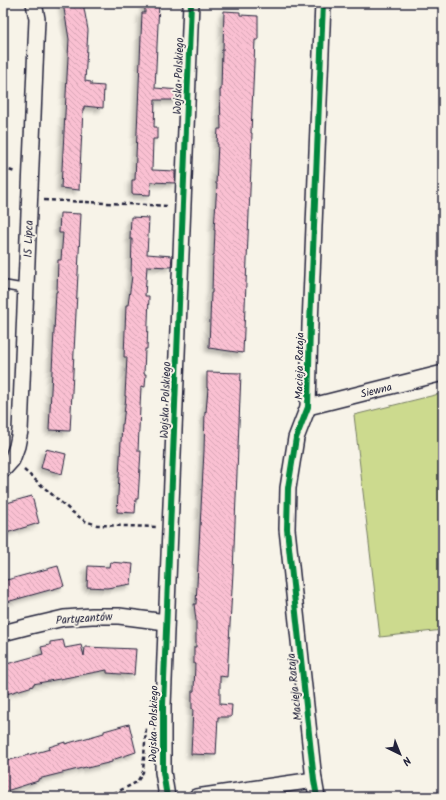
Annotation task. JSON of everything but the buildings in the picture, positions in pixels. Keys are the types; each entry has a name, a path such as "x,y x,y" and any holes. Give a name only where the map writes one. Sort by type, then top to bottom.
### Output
{"street":[{"name":"15 Lipca","path":"8,465 17,446 20,431 37,19 34,3"},
{"name":"Wojska Polskiego","path":"167,797 163,772 163,706 191,3"},
{"name":"Macieja Rataja","path":"317,797 287,529 288,488 296,438 308,407 323,3"},
{"name":"Siewna","path":"308,407 443,373"},
{"name":"Partyzantów","path":"3,633 64,618 92,616 119,616 166,622"},
{"path":"196,797 314,780"}],"lane":[{"path":"3,285 26,289"}],"path":[{"path":"30,199 183,207"},
{"path":"8,465 85,521 97,525 170,527"},
{"path":"93,797 117,792 137,782 143,772 146,726"}],"green space":[{"path":"443,393 443,630 380,637 354,415"}],"cycle path":[{"path":"167,797 163,772 163,706 191,3"},
{"path":"317,797 287,529 288,488 296,438 308,407 323,3"}]}
